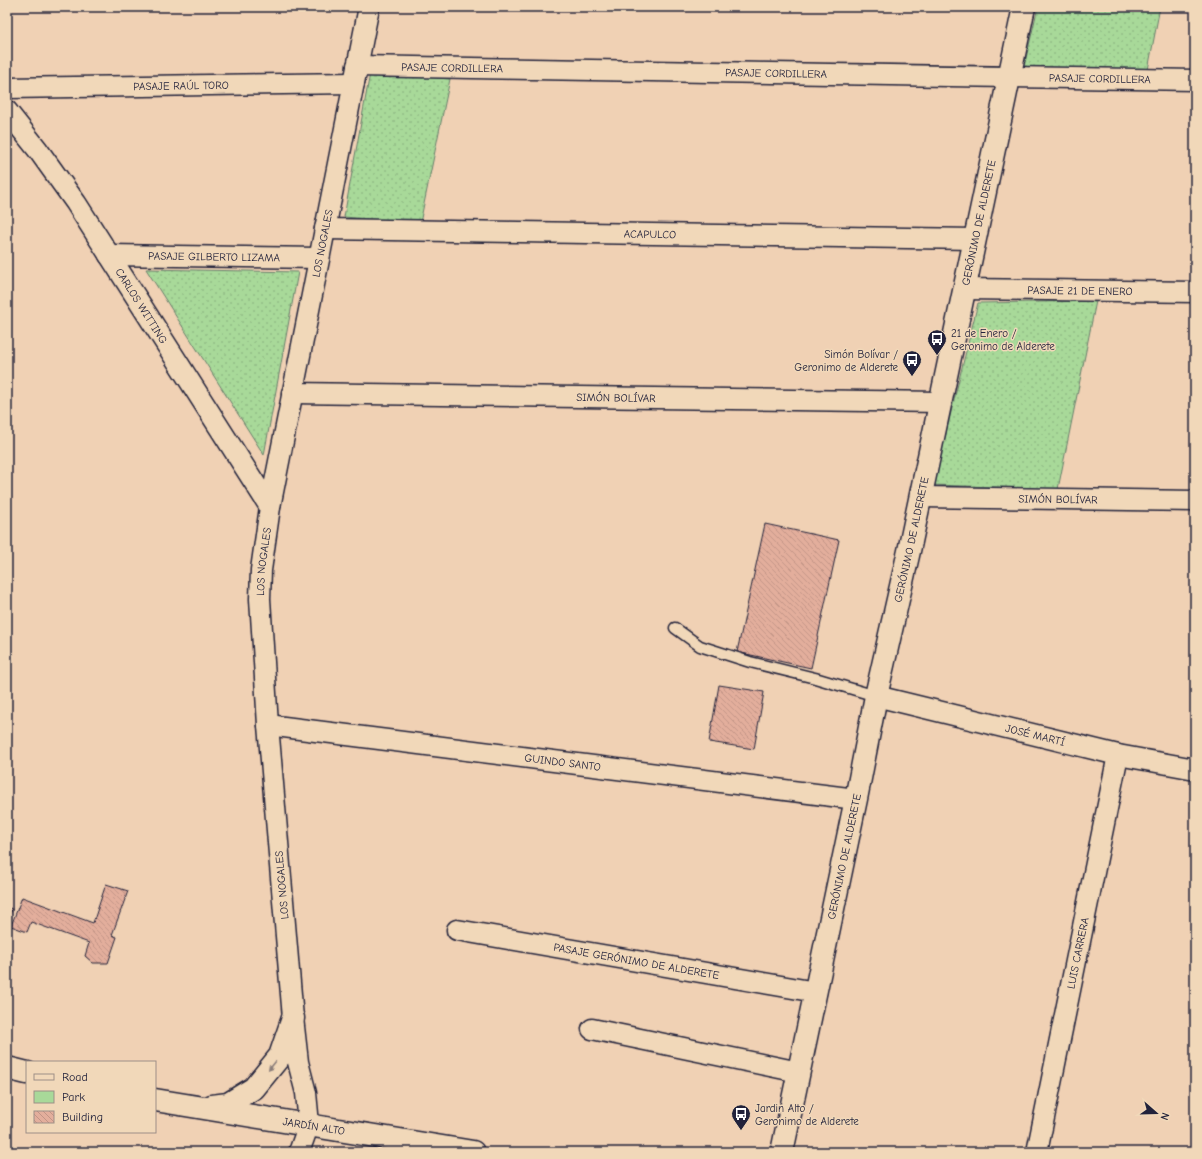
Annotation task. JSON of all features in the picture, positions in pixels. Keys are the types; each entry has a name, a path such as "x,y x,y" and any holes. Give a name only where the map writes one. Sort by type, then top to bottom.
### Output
{"street":[{"name":"LOS NOGALES","path":"309,1124 306,1093 298,1062 293,1018 268,725 260,599 261,570 270,507 369,7"},
{"name":"GERÓNIMO DE ALDERETE","path":"782,1152 856,799 876,696 941,402 1024,7"},
{"name":"PASAJE CORDILLERA","path":"356,75 1010,76 1195,80"},
{"name":"PASAJE RAÚL TORO","path":"7,88 356,75"},
{"name":"CARLOS WITTING","path":"7,111 38,150 76,203 270,507"},
{"name":"ACAPULCO","path":"325,229 975,239"},
{"name":"PASAJE GILBERTO LIZAMA","path":"109,255 319,258"},
{"name":"PASAJE 21 DE ENERO","path":"965,289 1195,292"},
{"name":"SIMÓN BOLÍVAR","path":"292,393 941,402"},
{"name":"SIMÓN BOLÍVAR","path":"920,497 1195,501"},
{"name":"JOSÉ MARTÍ","path":"876,696 1118,755 1195,769"},
{"name":"GUINDO SANTO","path":"268,725 856,799"},
{"name":"LUIS CARRERA","path":"1037,1152 1118,755"},
{"name":"PASAJE GERÓNIMO DE ALDERETE","path":"457,930 816,992"},
{"path":"201,1107 228,1104 254,1088 280,1056 293,1018"},
{"path":"592,1029 798,1072"},
{"path":"7,1068 26,1073"},
{"name":"JARDÍN ALTO","path":"156,1100 473,1152"},
{"path":"300,1152 309,1124"}],"lane":[{"path":"675,628 700,646 750,662 815,678 876,696"}],"green space":[{"path":"1038,7 1160,7 1147,75 1023,71"},
{"path":"370,73 450,79 420,223 344,217"},
{"path":"146,269 298,272 264,455"},
{"path":"1096,301 1058,489 933,485 978,303"}],"building":[{"path":"765,524 839,540 811,668 737,652"},
{"path":"719,685 764,692 754,749 709,742"},
{"path":"106,884 128,891 112,935 117,937 108,963 93,963 85,956 89,943 31,922 27,932 11,926 22,897 93,923"},
{"path":"7,907 12,909 7,923"}],"place":[{"name":"21 de Enero / Geronimo de Alderete","path":"937,356"},
{"name":"Simón Bolívar / Geronimo de Alderete","path":"912,377"},
{"name":"Jardin Alto / Geronimo de Alderete","path":"741,1131"}]}
